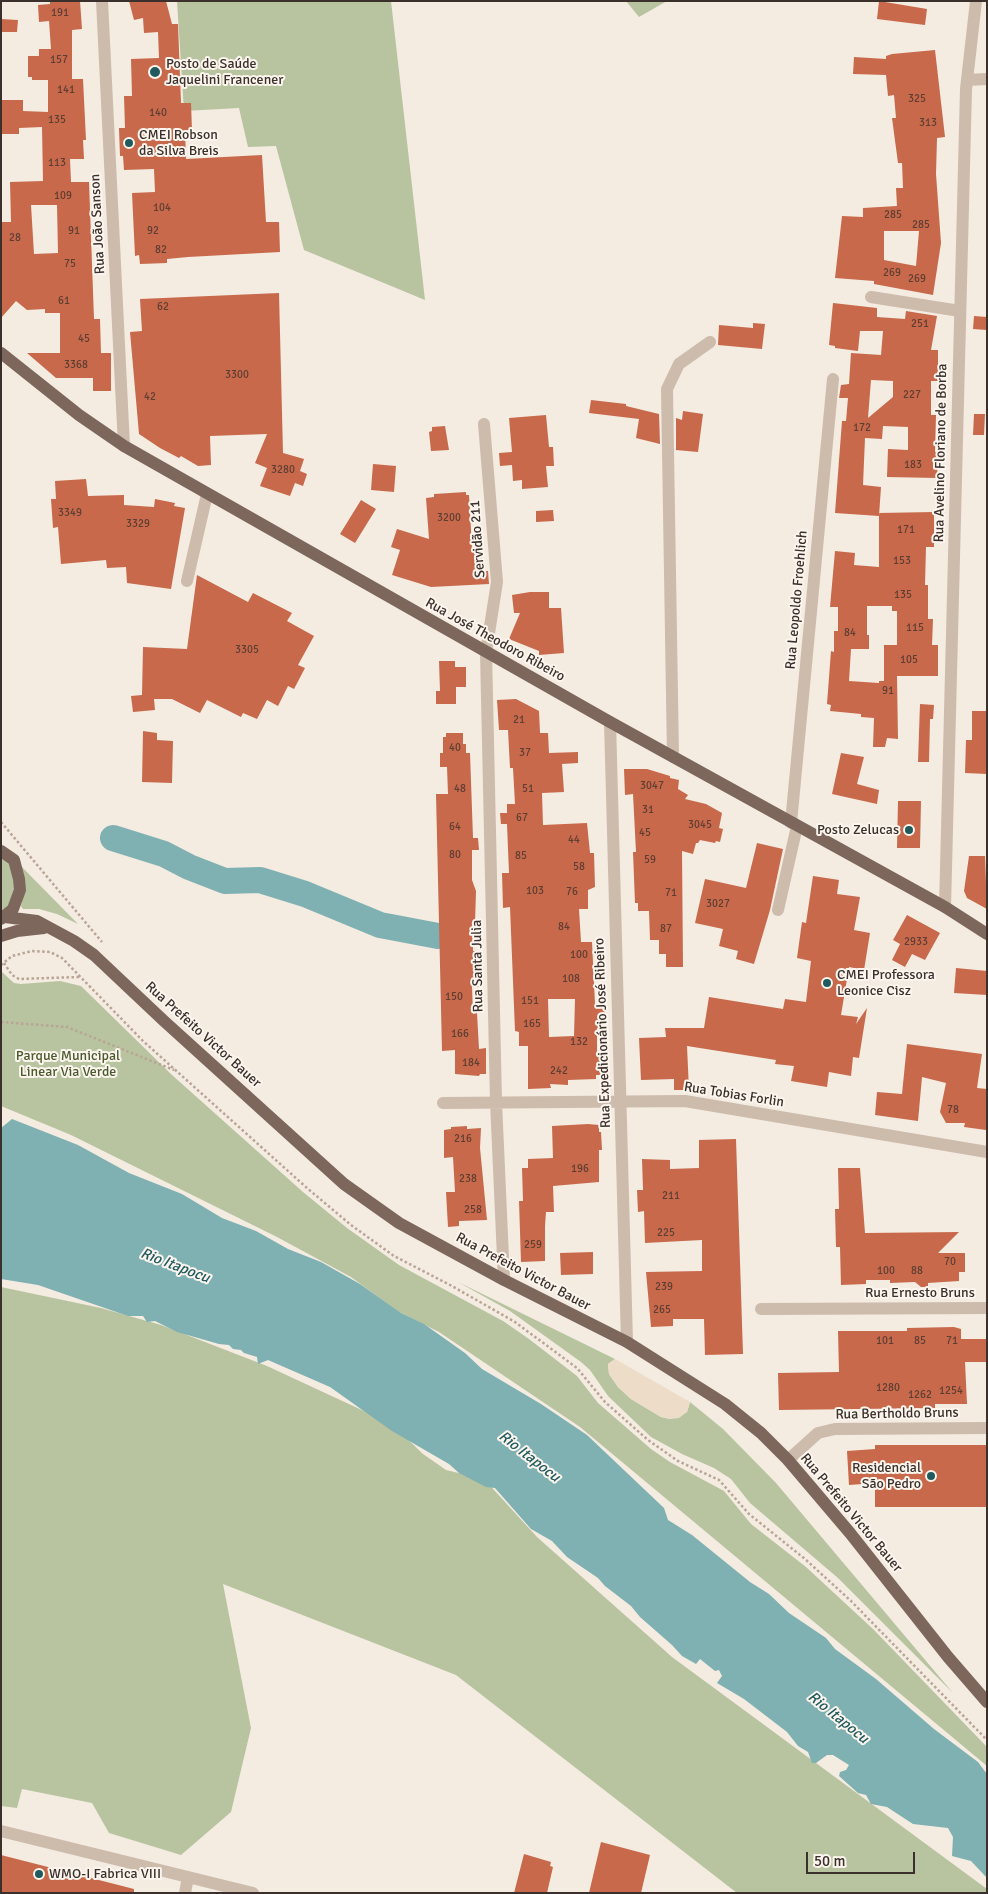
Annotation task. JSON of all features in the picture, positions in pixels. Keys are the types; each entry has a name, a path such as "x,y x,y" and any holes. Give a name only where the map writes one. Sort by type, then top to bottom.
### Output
{"main road":[{"name":"Rua José Theodoro Ribeiro","path":"1,353 79,415 124,446 610,722 945,907 987,934"},
{"path":"1,841 14,860 20,879 20,890 13,909 3,918"},
{"path":"1,851 14,860"},
{"name":"Rua Prefeito Victor Bauer","path":"3,918 37,921 94,954 164,1022 344,1184 399,1223 504,1280 627,1342 725,1404 761,1433 788,1460 850,1533 948,1657 987,1702"},
{"path":"1,936 38,927 52,928"}],"street":[{"name":"Rua João Sanson","path":"102,1 124,446"},
{"name":"Rua Avelino Floriano de Borba","path":"945,907 967,80 976,1"},
{"path":"967,80 987,79"},
{"path":"871,296 960,311"},
{"path":"673,757 667,389 679,364 710,342"},
{"name":"Rua Leopoldo Froehlich","path":"778,910 794,824 833,379"},
{"name":"Servidão 211","path":"484,424 497,582 486,652"},
{"path":"187,581 207,494"},
{"name":"Rua Santa Julia","path":"486,652 496,1102 504,1280"},
{"name":"Rua Expedicionário José Ribeiro","path":"610,722 627,1342"},
{"name":"Rua Tobias Forlin","path":"443,1103 685,1101 987,1152"},
{"name":"Rua Ernesto Bruns","path":"761,1309 987,1308"},
{"name":"Rua Bertholdo Bruns","path":"788,1460 818,1432 835,1428 987,1428"},
{"path":"1,1831 252,1893"},
{"path":"185,1893 188,1877"}],"path":[{"path":"1,822 102,942"},
{"path":"79,977 19,979 12,975 3,964 19,953 32,951 50,952 62,958 79,977 176,1070 350,1225 394,1256 515,1322 576,1368 605,1402 648,1440 678,1461 719,1480 749,1514 805,1559 844,1595 987,1740"},
{"path":"1,1022 67,1027 176,1070"}],"green space":[{"path":"177,1 391,1 425,300 304,250 276,146 248,147 239,108 184,111"},
{"path":"626,1 667,1 639,17"},
{"path":"1,856 7,859 16,882 12,904 1,912"},
{"path":"20,865 78,924 57,914 39,909 23,909 21,906 23,897"},
{"name":"Parque Municipal Linear Via Verde","path":"2,972 14,983 60,981 81,986 172,1075 303,1192 347,1228 399,1265 503,1321 529,1339 577,1376 598,1403 651,1449 670,1462 724,1491 751,1524 806,1567 873,1629 987,1747 987,1766 580,1427 439,1332 399,1312 351,1277 277,1237 71,1135 1,1106"},
{"path":"458,1282 615,1359 608,1364 609,1374 618,1387 631,1399 661,1417 670,1419 687,1412 690,1402 723,1429 776,1483 953,1693 838,1578 750,1503 731,1479 714,1468 682,1454 651,1437 608,1396 590,1370 581,1362 510,1311"},
{"path":"1,1287 101,1308 161,1325 267,1366 392,1424 423,1454 446,1470 484,1479 537,1537 672,1657 987,1889 987,1893 737,1893 456,1675 223,1584 251,1728 231,1812 181,1855 109,1833 92,1803 22,1789 17,1808 1,1806"}],"shaded area":[{"path":"615,1359 690,1402 687,1412 679,1418 661,1417 631,1399 618,1387 609,1374 608,1364"}],"water":[{"name":"Rio Itapocu","path":"12,1119 78,1145 129,1173 182,1194 222,1218 256,1231 288,1249 321,1262 360,1284 401,1313 424,1324 465,1353 482,1369 541,1404 587,1435 664,1508 668,1520 692,1535 750,1582 769,1594 789,1613 826,1638 835,1649 876,1679 934,1729 978,1762 987,1774 987,1878 971,1861 952,1856 953,1837 948,1828 913,1824 887,1807 871,1804 866,1795 858,1793 839,1776 840,1772 846,1770 849,1765 833,1755 827,1755 816,1763 812,1763 808,1752 798,1746 787,1732 744,1699 717,1683 722,1676 719,1670 715,1671 700,1659 696,1664 682,1656 640,1617 631,1606 605,1586 598,1578 567,1557 552,1541 531,1529 495,1488 486,1487 459,1473 449,1464 392,1431 330,1387 268,1360 258,1364 257,1357 244,1353 241,1350 233,1349 229,1345 177,1332 155,1321 147,1322 143,1316 128,1316 38,1285 1,1279 1,1128"}],"building":[{"path":"50,1 80,1 82,29 72,30 72,79 83,79 86,140 83,140 84,159 70,159 71,182 89,182 94,319 100,319 101,353 111,353 111,391 93,391 93,378 56,378 27,353 60,353 60,313 45,313 45,309 27,310 16,301 1,318 1,222 11,222 10,182 43,181 42,127 19,128 19,134 1,134 1,100 23,100 23,111 48,112 48,80 32,80 32,77 28,77 28,56 39,56 39,49 51,49 49,21 39,22 38,5 50,4","holes":["31,205 57,205 58,253 34,254"]},
{"path":"129,1 166,1 172,24 178,24 181,103 191,103 192,130 185,130 186,159 262,155 266,222 279,222 280,252 188,257 167,259 167,263 140,264 139,255 135,256 132,193 155,192 154,169 124,170 123,156 120,156 119,128 125,128 124,96 132,96 131,59 159,58 158,32 144,33 143,18 134,20"},
{"path":"879,1 927,9 925,25 877,19"},
{"path":"1,19 18,20 17,32 1,32"},
{"path":"935,50 945,137 937,138 936,174 941,243 933,295 874,284 874,281 835,278 842,216 863,217 863,208 897,206 896,188 903,188 902,163 898,163 892,118 896,118 894,95 888,96 886,75 853,74 854,57 886,59 886,56","holes":["884,231 919,231 916,266 884,260"]},
{"path":"279,293 283,453 304,459 300,471 307,474 303,486 295,483 290,496 260,486 267,468 255,463 267,434 210,436 211,465 198,466 181,456 179,458 160,448 139,434 130,332 142,331 140,299"},
{"path":"833,303 877,308 877,317 905,319 906,311 937,316 931,350 938,350 938,381 931,381 931,415 936,415 935,452 938,452 937,478 887,477 888,449 908,450 908,427 883,426 882,439 865,438 863,485 881,487 879,516 835,513 842,421 846,421 848,398 839,398 841,385 849,384 851,353 881,355 883,331 860,331 858,351 835,348 835,346 829,345","holes":["871,380 893,381 893,397 868,418"]},
{"path":"974,316 987,317 987,330 973,329"},
{"path":"753,323 765,324 762,349 718,345 719,325 753,328"},
{"path":"591,400 626,404 626,406 659,414 660,444 636,438 639,419 589,413"},
{"path":"683,411 703,414 698,452 676,450 676,418 682,420"},
{"path":"974,414 985,414 984,435 973,435"},
{"path":"546,415 549,447 553,447 554,466 546,466 548,487 522,489 522,480 513,481 512,465 500,466 499,453 512,452 509,418"},
{"path":"445,426 449,450 431,451 429,432 432,431 432,427"},
{"path":"373,464 396,466 394,492 371,490"},
{"path":"86,479 88,496 124,495 124,505 154,507 155,499 175,503 174,506 185,508 171,589 127,583 126,567 107,568 106,560 61,564 58,527 53,528 51,499 56,499 55,481"},
{"path":"466,492 466,495 469,495 472,548 481,547 483,571 488,571 489,584 431,587 392,575 400,550 391,547 397,529 429,539 426,498 434,497 434,494"},
{"path":"361,500 376,509 355,543 340,534"},
{"path":"553,510 554,521 536,522 536,511"},
{"path":"934,512 934,547 926,547 925,585 928,585 928,619 933,619 932,645 938,645 938,676 897,676 898,739 887,738 885,747 873,747 874,718 861,717 861,714 830,711 831,705 827,704 831,651 834,652 834,631 838,631 838,607 830,607 835,551 855,553 854,565 879,567 879,513","holes":["867,606 892,606 892,611 897,611 897,645 884,645 884,681 879,681 879,683 849,681 851,649 869,649"]},
{"path":"197,575 248,602 253,593 292,613 287,621 314,636 298,665 305,668 294,689 288,686 278,706 267,700 257,719 243,713 241,717 207,700 200,713 172,699 154,699 155,710 133,712 131,696 142,695 143,647 187,649"},
{"path":"530,592 549,592 549,608 561,608 564,653 539,655 539,651 509,639 520,613 514,613 512,595"},
{"path":"439,661 455,661 455,667 466,667 466,687 456,687 456,704 436,704 436,691 440,691"},
{"path":"516,699 539,711 540,733 548,733 549,753 578,752 578,763 562,764 564,792 542,793 543,825 587,823 590,853 594,853 595,887 588,890 588,909 579,909 581,942 592,942 595,1004 605,1004 606,1028 597,1028 597,1057 603,1057 605,1075 596,1075 596,1079 568,1080 568,1085 550,1084 551,1088 528,1089 528,1046 519,1046 519,1032 515,1031 510,907 503,908 502,873 509,873 507,824 501,824 500,813 507,813 507,804 515,804 513,768 510,768 508,730 499,730 497,700","holes":["548,999 575,999 574,1036 549,1037"]},
{"path":"920,704 934,705 933,719 930,719 929,762 918,762"},
{"path":"972,711 987,711 987,774 965,773 966,740 972,740"},
{"path":"143,731 157,733 157,740 173,741 172,783 142,782"},
{"path":"446,733 463,733 463,744 466,744 466,753 470,753 473,838 478,838 479,850 472,850 472,880 476,891 475,923 472,923 473,951 475,951 479,987 472,987 473,1014 477,1013 479,1049 486,1048 486,1074 480,1074 479,1076 455,1074 455,1050 442,1051 436,794 448,794 447,767 440,767 440,753 443,753 443,737 446,737"},
{"path":"841,753 864,757 857,784 879,790 877,804 832,794"},
{"path":"624,769 647,769 679,780 678,789 688,795 685,799 706,804 722,813 719,828 723,829 720,842 700,840 696,843 693,854 682,851 683,967 666,967 666,954 659,954 659,940 650,940 649,911 638,911 638,903 635,903 633,852 636,852 633,794 625,795"},
{"name":"Posto Zelucas","path":"898,801 921,801 920,848 897,848"},
{"path":"757,843 783,849 770,910 754,964 736,959 738,951 719,946 723,929 695,923 705,879 746,888"},
{"path":"969,856 985,856 987,909 967,898 964,891"},
{"name":"CMEI Professora Leonice Cisz","path":"813,876 839,880 837,894 860,897 854,930 870,933 864,970 849,967 841,1015 858,1017 856,1024 867,1008 859,1058 853,1057 851,1076 829,1072 827,1087 791,1081 794,1066 775,1064 776,1060 687,1046 689,1090 674,1090 674,1079 641,1080 639,1038 666,1037 665,1028 704,1028 709,997 783,1009 785,999 806,1002 811,961 797,958 802,922 806,923"},
{"path":"907,915 940,933 925,960 912,954 905,967 892,960 900,944 893,940"},
{"path":"956,968 987,971 987,995 954,993"},
{"path":"907,1044 982,1054 977,1088 987,1089 986,1130 964,1127 965,1123 946,1123 940,1112 946,1083 922,1077 918,1121 875,1115 877,1092 902,1094"},
{"path":"599,1125 599,1132 601,1132 602,1150 599,1150 599,1182 553,1186 554,1212 546,1212 545,1261 521,1262 519,1201 523,1201 522,1168 528,1168 528,1159 553,1158 552,1126"},
{"path":"467,1126 467,1129 481,1128 480,1148 487,1220 459,1221 459,1226 448,1227 446,1192 455,1192 453,1157 444,1158 444,1130 451,1129 451,1127"},
{"path":"736,1139 743,1354 705,1355 704,1319 673,1319 673,1326 651,1327 646,1272 702,1271 702,1240 645,1243 644,1211 638,1212 637,1190 643,1190 642,1159 670,1160 670,1169 699,1168 699,1140"},
{"path":"838,1168 860,1168 865,1233 959,1232 938,1253 965,1253 965,1272 959,1272 959,1281 928,1283 928,1287 921,1287 915,1282 890,1283 890,1280 866,1280 866,1284 841,1285 840,1247 836,1247 835,1209 839,1209"},
{"path":"593,1252 593,1274 561,1275 560,1253"},
{"path":"954,1327 961,1329 961,1339 987,1339 987,1362 965,1362 967,1404 935,1404 935,1408 779,1410 778,1373 839,1372 838,1331 907,1331 907,1328"},
{"name":"Residencial São Pedro","path":"875,1445 987,1445 987,1507 875,1507 875,1483 849,1485 847,1451 875,1449"},
{"path":"601,1842 650,1855 641,1893 589,1893"},
{"path":"524,1854 551,1862 550,1866 553,1867 547,1893 514,1893"},
{"name":"WMO-I Fabrica VIII","path":"1,1855 134,1889 134,1893 1,1893"}],"waterway":[{"path":"113,838 164,854 189,867 225,881 260,880 305,894 380,925 438,936"}],"place":[{"name":"Posto de Saúde Jaquelini Francener","path":"155,72"},
{"name":"CMEI Robson da Silva Breis","path":"129,143"},
{"name":"Posto Zelucas","path":"909,830"},
{"name":"CMEI Professora Leonice Cisz","path":"827,983"},
{"name":"Residencial São Pedro","path":"931,1476"},
{"name":"WMO-I Fabrica VIII","path":"39,1874"}]}
